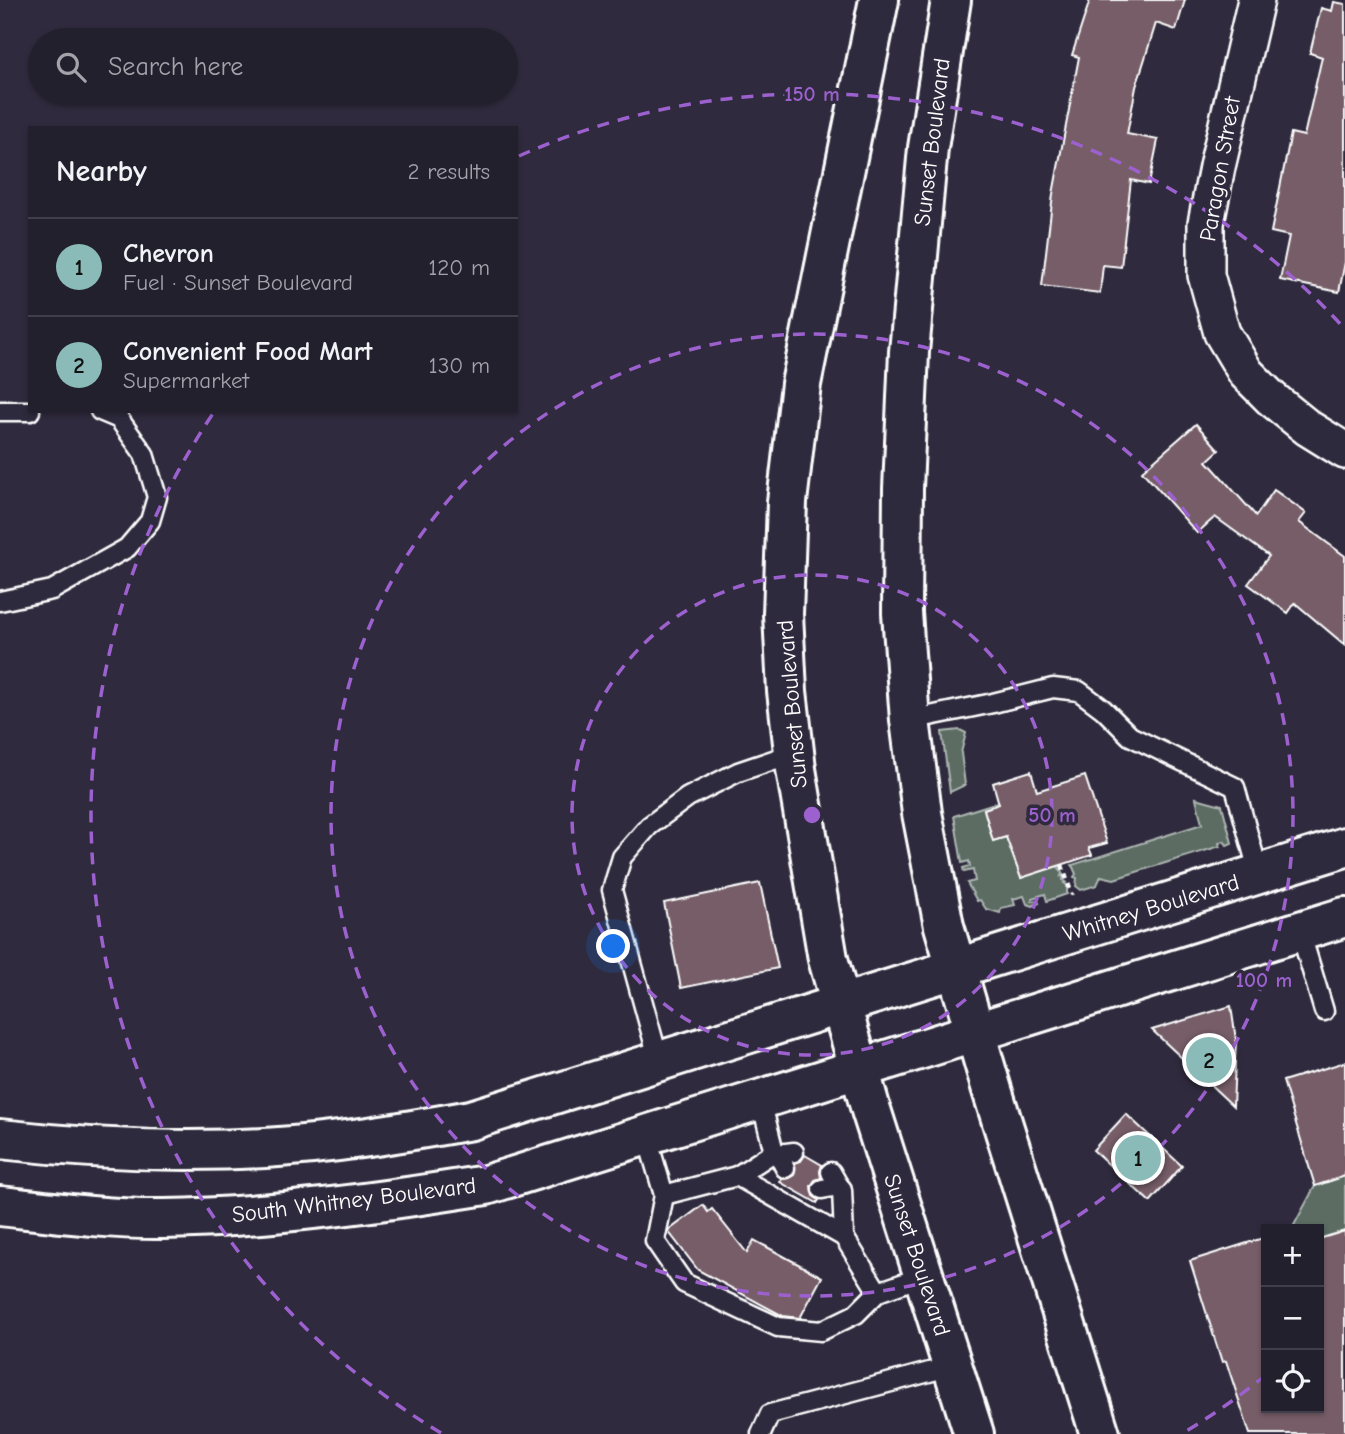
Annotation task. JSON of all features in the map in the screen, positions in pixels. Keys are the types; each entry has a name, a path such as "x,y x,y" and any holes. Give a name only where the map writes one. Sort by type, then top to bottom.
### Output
{"main road":[{"name":"Sunset Boulevard","path":"879,0 801,384 787,502 783,614 787,691 794,753 824,936 840,1005 974,1434"},
{"name":"Sunset Boulevard","path":"951,0 928,148 909,352 903,489 902,612 910,720 922,813 944,926 1100,1434"},
{"name":"Whitney Boulevard","path":"840,1005 1345,847"},
{"path":"975,1032 1345,917"},
{"path":"0,1139 49,1145 161,1151 267,1148 373,1137 471,1120 840,1005"},
{"name":"South Whitney Boulevard","path":"0,1206 162,1219 272,1214 359,1205 486,1185 975,1032"}],"street":[{"name":"Paragon Street","path":"1255,0 1208,212 1206,275 1222,333 1246,373 1271,398 1308,428 1345,451"}],"lane":[{"path":"0,411 28,411"},
{"path":"0,601 52,590 127,548 150,521 157,497 144,454 119,419 105,413"},
{"path":"910,720 993,704 1053,688 1079,691 1104,709 1130,736 1235,787 1259,874"},
{"path":"659,1061 612,890 622,857 649,826 688,797 738,772 794,753"},
{"path":"1300,931 1324,1011"},
{"path":"664,1195 737,1176 783,1156 761,1101"},
{"path":"646,1134 664,1195 655,1241 684,1283 778,1328 821,1331 856,1314 878,1292 924,1276"},
{"path":"737,1176 844,1237 878,1292"},
{"path":"830,1183 842,1189 844,1237"},
{"path":"761,1434 770,1414 952,1366"}],"path":[{"path":"1062,865 1073,896"}],"green space":[{"path":"960,730 966,733 961,753 965,785 950,792 942,732"},
{"path":"1196,798 1222,805 1232,843 1227,845 1224,841 1219,843 1220,846 1114,879 1101,876 1097,885 1081,890 1076,886 1077,878 1074,877 1076,874 1072,865 1202,824"},
{"path":"998,802 1000,804 984,810 993,841 1006,837 1021,878 1058,866 1067,885 1067,894 1047,901 1045,894 1032,898 1032,901 1037,900 1039,903 1033,906 1027,904 1024,896 1013,899 1015,905 1001,908 1000,913 986,909 980,900 977,901 967,883 975,881 973,870 964,872 963,868 970,866 969,861 962,863 954,816"},
{"path":"1345,1176 1345,1231 1324,1237 1324,1224 1295,1224 1315,1186"}],"building":[{"path":"1090,0 1185,0 1176,30 1156,23 1136,87 1127,134 1158,140 1149,184 1131,180 1121,267 1103,265 1100,293 1042,286 1053,194 1079,57 1072,55"},
{"path":"1334,2 1345,4 1345,262 1339,292 1280,280 1289,236 1271,232 1291,133 1304,136 1322,57 1310,53 1321,8 1332,11"},
{"path":"1196,424 1219,450 1207,461 1256,516 1274,490 1306,513 1299,522 1345,556 1345,645 1295,603 1288,613 1248,584 1269,556 1215,517 1197,533 1142,471"},
{"path":"1031,771 1037,791 1085,776 1107,843 1089,848 1092,855 1021,878 1006,837 993,841 984,809 999,804 993,783"},
{"path":"760,883 778,968 681,988 664,903"},
{"path":"1231,1006 1236,1040 1233,1106 1152,1030"},
{"path":"1345,1062 1345,1176 1315,1186 1283,1081"},
{"path":"1126,1114 1182,1166 1150,1202 1093,1150"},
{"path":"805,1155 822,1165 821,1178 815,1180 811,1186 813,1196 819,1200 817,1203 780,1182 794,1175 795,1163 801,1161"},
{"path":"703,1205 708,1212 712,1209 747,1253 754,1240 822,1277 800,1318 783,1316 698,1270 668,1231"},
{"path":"1345,1231 1345,1434 1250,1434 1226,1361 1222,1362 1190,1261 1261,1239 1261,1413 1324,1413 1324,1237"}],"place":[{"name":"Convenient Food Mart","path":"1209,1060"},
{"name":"Chevron","path":"1138,1158"}]}
